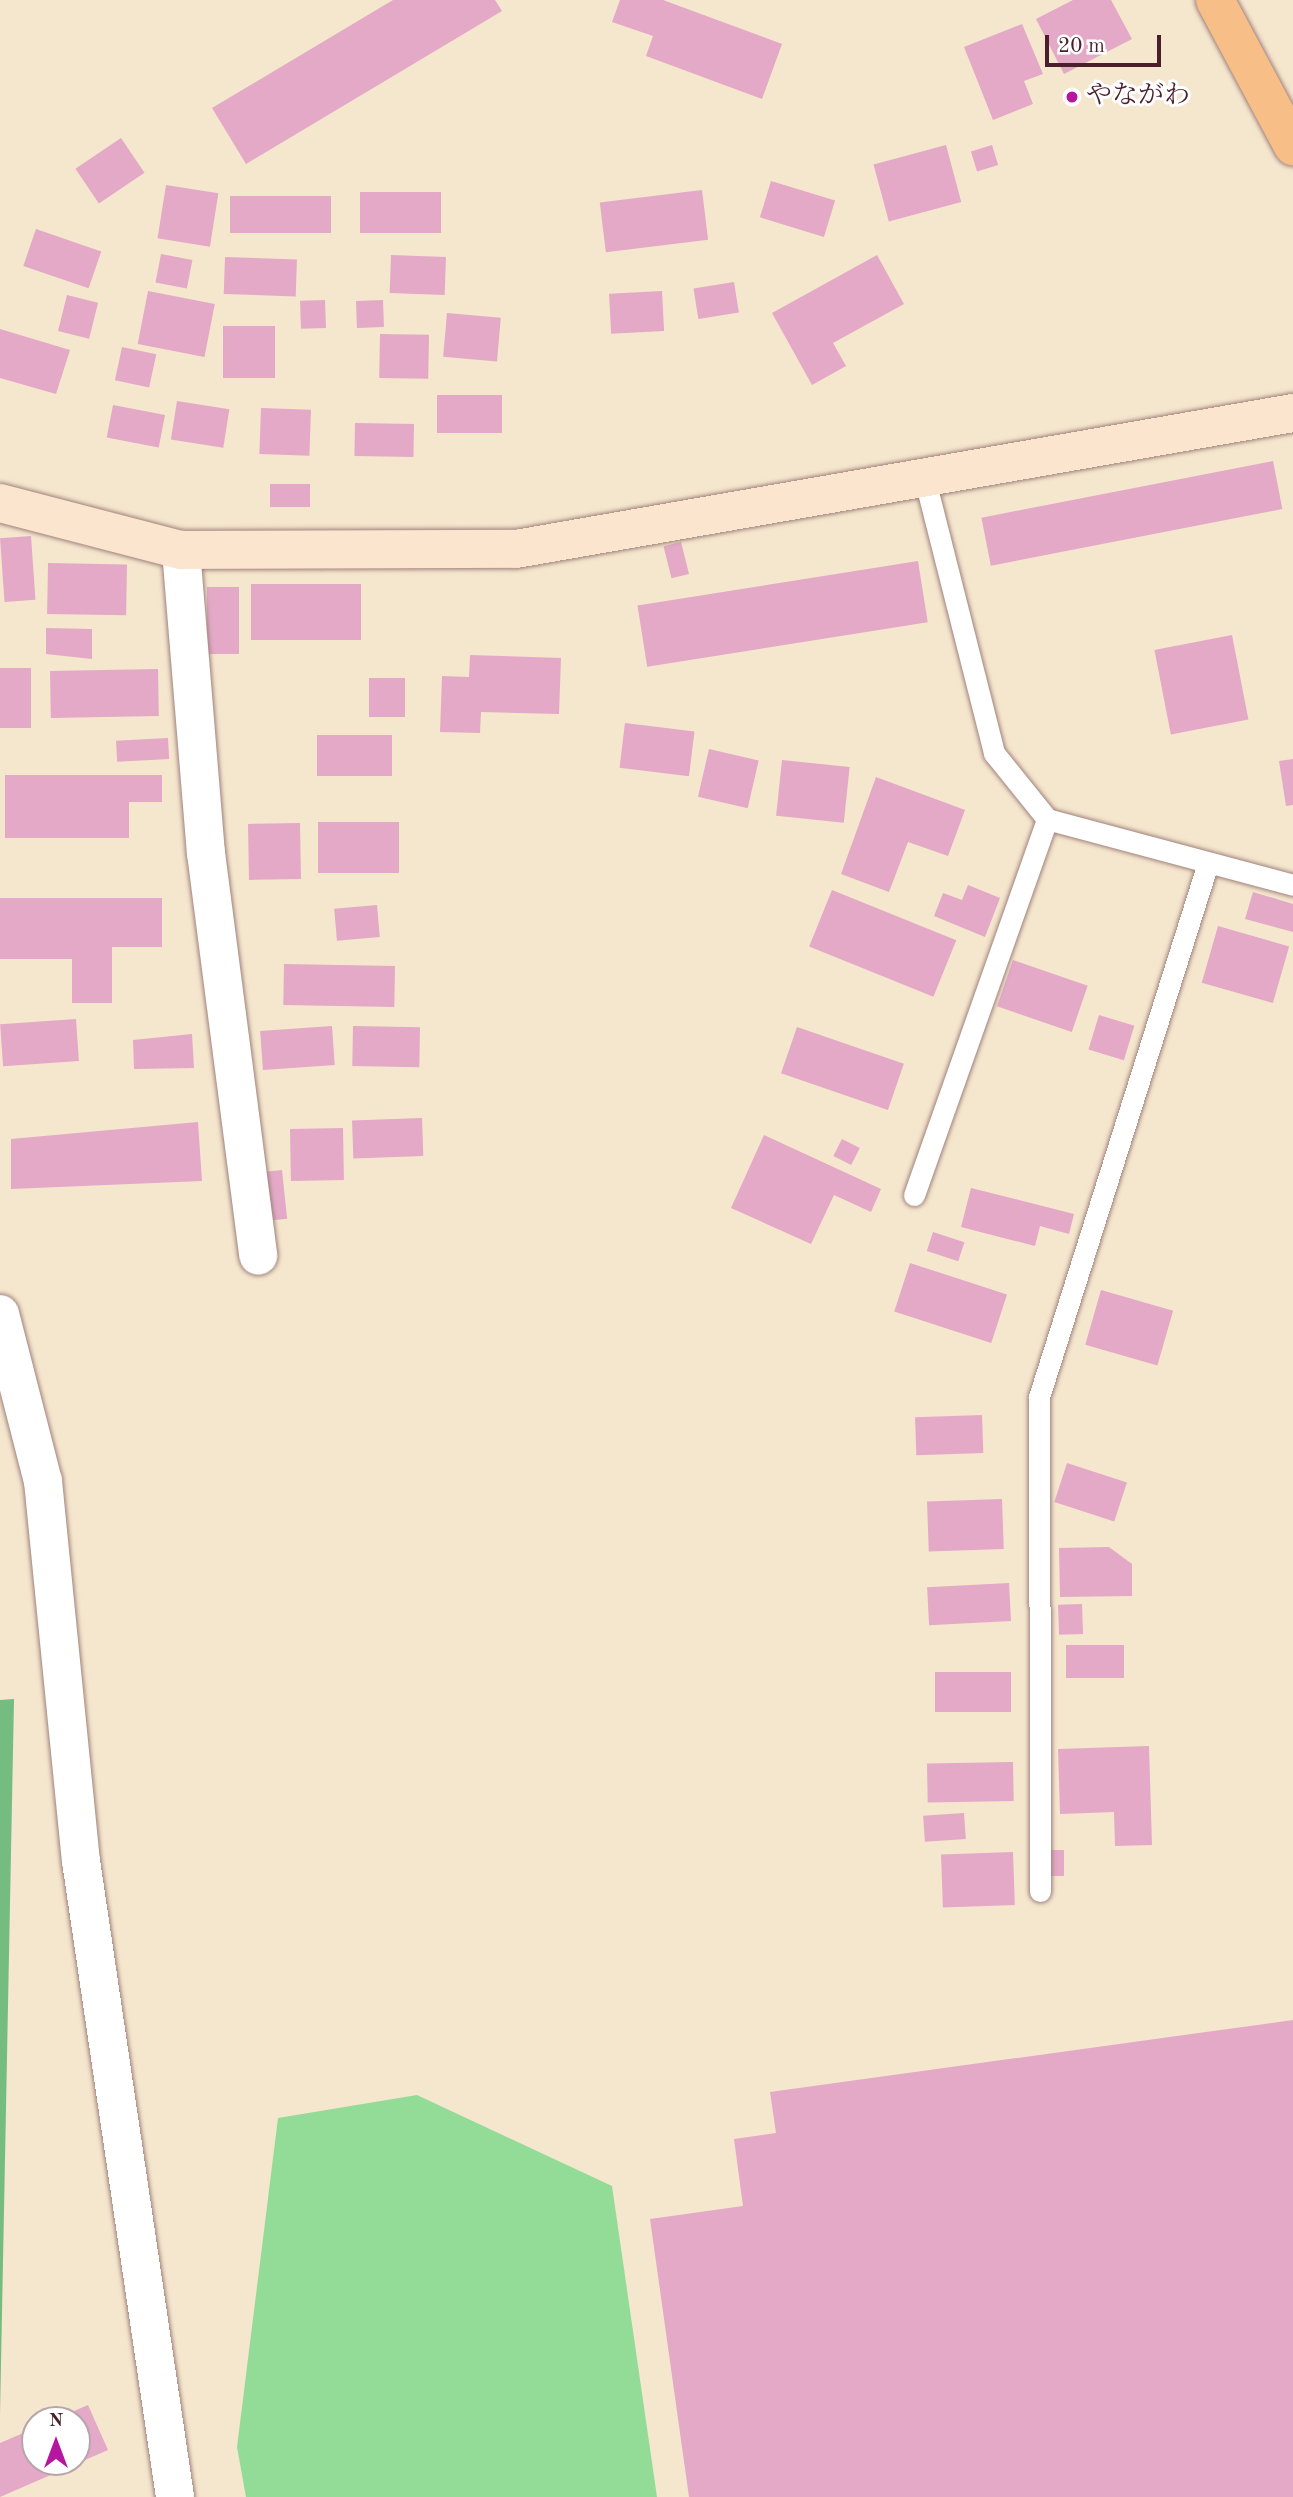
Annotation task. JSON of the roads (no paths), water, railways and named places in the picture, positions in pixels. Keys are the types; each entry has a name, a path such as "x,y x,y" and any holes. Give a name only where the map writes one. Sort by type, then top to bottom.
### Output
{"highway":[{"path":"1215,0 1293,146"}],"street":[{"path":"0,503 181,550 516,549 925,480 1293,412"},
{"path":"181,550 206,853 258,1256"},
{"path":"0,1314 43,1481 81,1861 175,2497"}],"lane":[{"path":"925,480 995,753 1047,819 1293,885"},
{"path":"914,1195 1047,819"},
{"path":"1040,1891 1039,1397 1208,863"}],"place":[{"name":"やながわ","path":"1072,97"}]}
